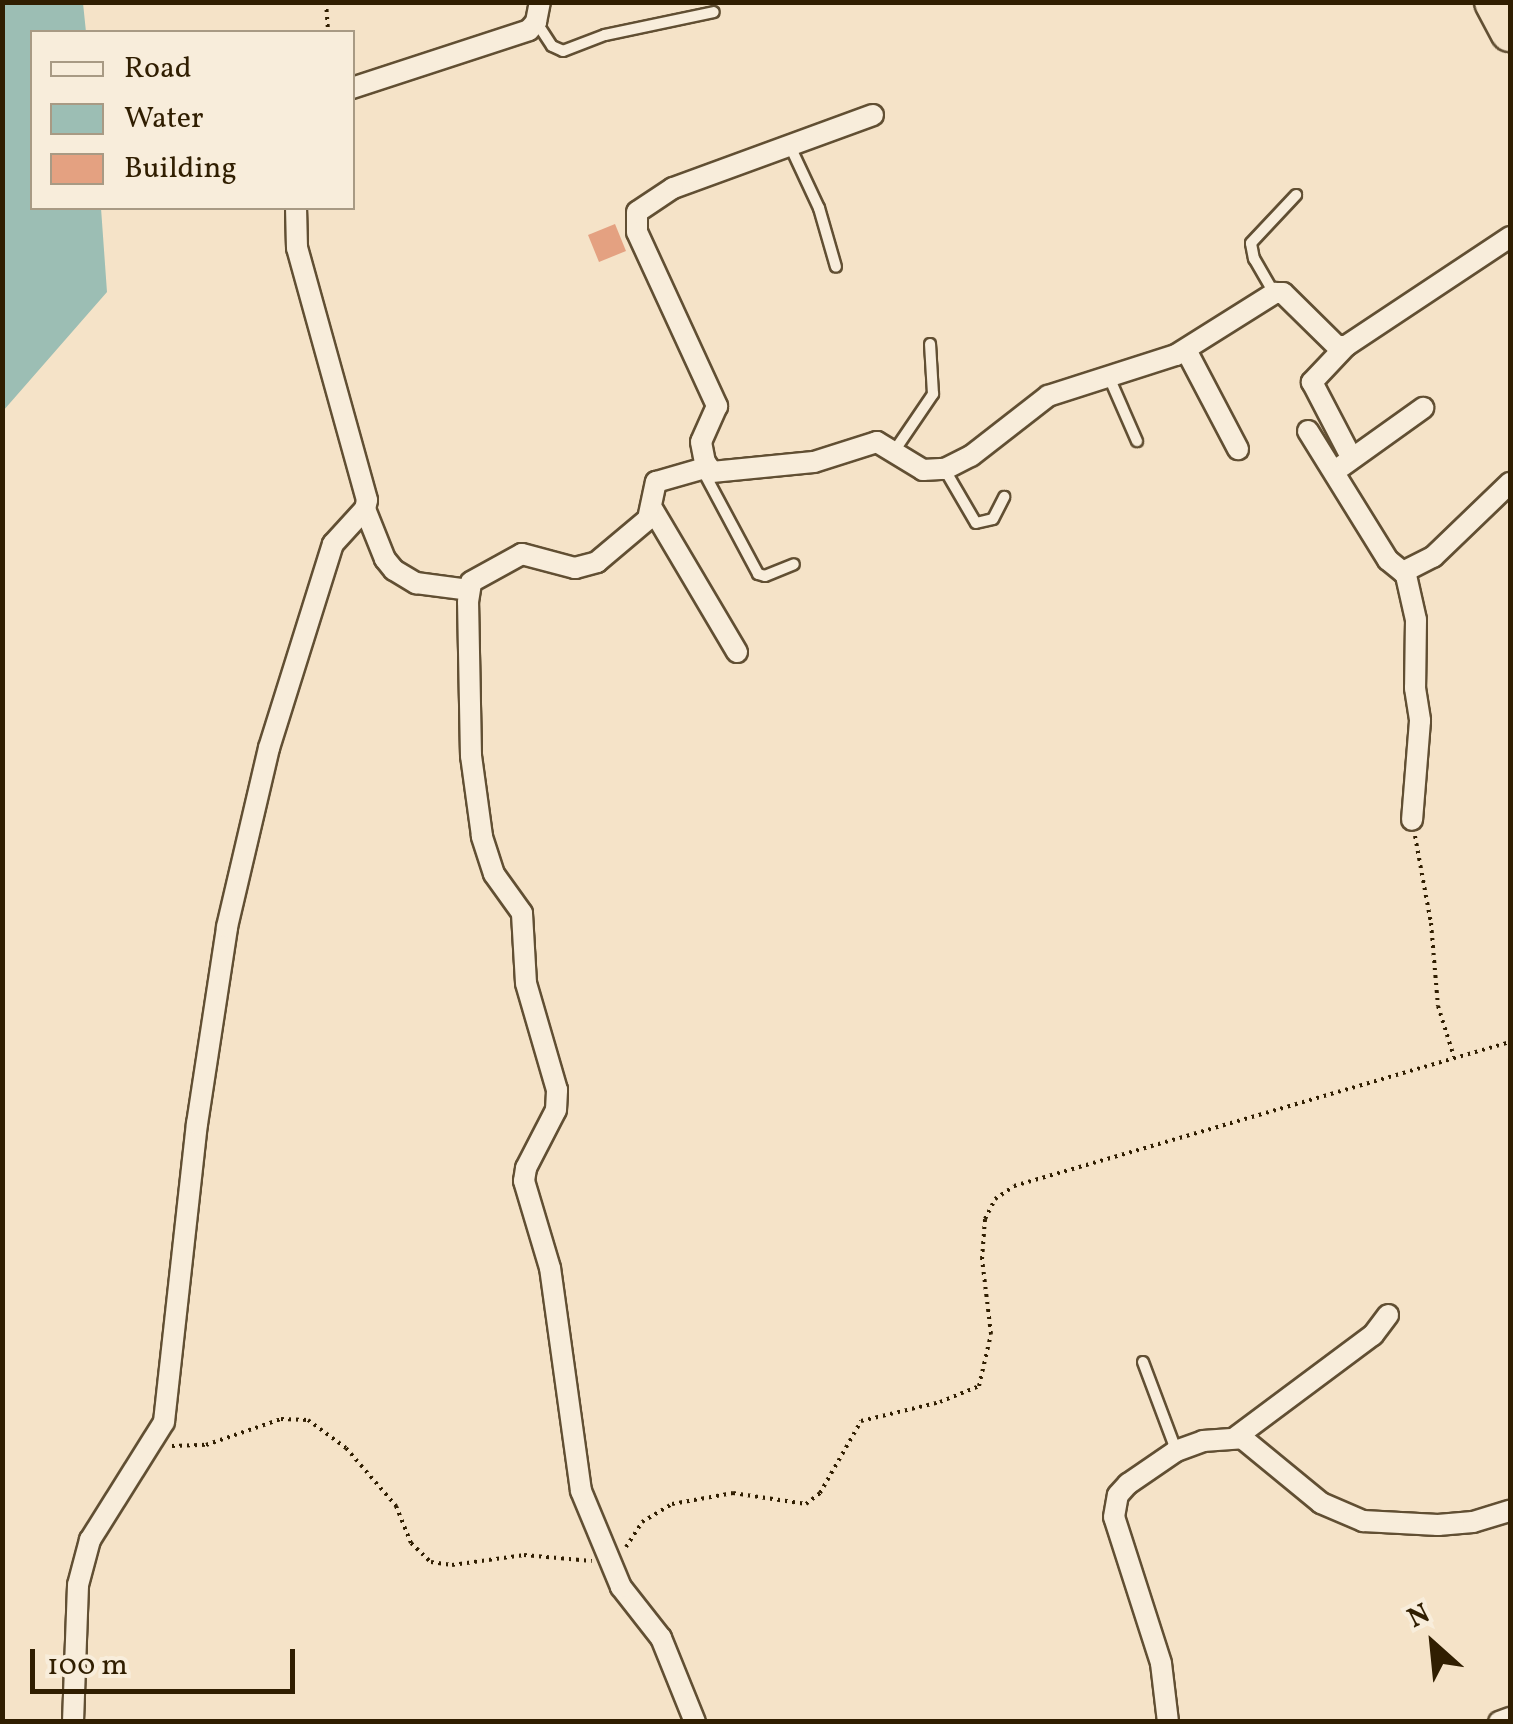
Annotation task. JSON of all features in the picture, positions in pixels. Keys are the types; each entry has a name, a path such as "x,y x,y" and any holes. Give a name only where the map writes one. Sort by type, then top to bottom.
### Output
{"highway":[{"path":"1494,2 1510,32"}],"street":[{"path":"355,87 506,40 538,12"},
{"path":"705,468 701,442 717,406 634,221 644,204 673,188 873,115"},
{"path":"296,210 297,248 358,464 366,509 385,559 394,570 416,582 469,590"},
{"path":"1351,457 1312,382 1346,346 1510,237"},
{"path":"695,1722 661,1638 635,1609 581,1492 550,1268 524,1181 526,1168 556,1110 557,1090 526,982 522,912 494,874 482,836 471,756 469,590 481,574 522,554 574,568 597,562 631,536 653,510 656,482 705,468 718,472 814,462 876,442 923,470 945,469 971,456 1048,396 1186,350 1275,293 1284,293 1337,346 1346,346"},
{"path":"1186,350 1238,449"},
{"path":"1334,475 1351,457 1424,408"},
{"path":"1308,431 1388,560 1405,571 1416,620 1415,688 1420,721 1412,820"},
{"path":"1405,571 1433,557 1510,483"},
{"path":"73,1722 78,1585 90,1540 164,1422 175,1355 197,1124 227,927 270,748 333,544 366,509"},
{"path":"653,510 736,652"},
{"path":"1168,1722 1161,1663 1114,1517 1118,1495 1176,1451 1236,1437 1373,1335 1388,1315"},
{"path":"1236,1437 1252,1444 1288,1480 1345,1516 1386,1524 1438,1525 1472,1522 1510,1511"},
{"path":"1499,1722 1510,1718"}],"lane":[{"path":"538,12 552,46 563,51 605,35 714,12"},
{"path":"789,144 819,208 836,268"},
{"path":"1275,293 1254,258 1251,244 1296,195"},
{"path":"895,450 933,394 930,344"},
{"path":"1109,376 1138,442"},
{"path":"705,468 758,574 766,576 794,564"},
{"path":"945,469 976,524 994,519 1004,497"},
{"path":"1143,1362 1176,1451"}],"path":[{"path":"326,2 328,30"},
{"path":"1412,820 1431,923 1438,1006 1454,1058"},
{"path":"152,1442 181,1447 206,1444 281,1419 308,1420 346,1448 396,1506 412,1544 431,1562 452,1565 524,1555 610,1560 634,1540 642,1522 672,1504 733,1493 806,1504 820,1493 861,1422 940,1402 979,1386 990,1334 982,1259 984,1219 994,1198 1014,1186 1510,1042"}],"water":[{"path":"3,2 83,3 86,30 30,30 30,210 101,210 107,292 3,411"}],"building":[{"path":"615,224 626,251 599,262 588,235"}]}
